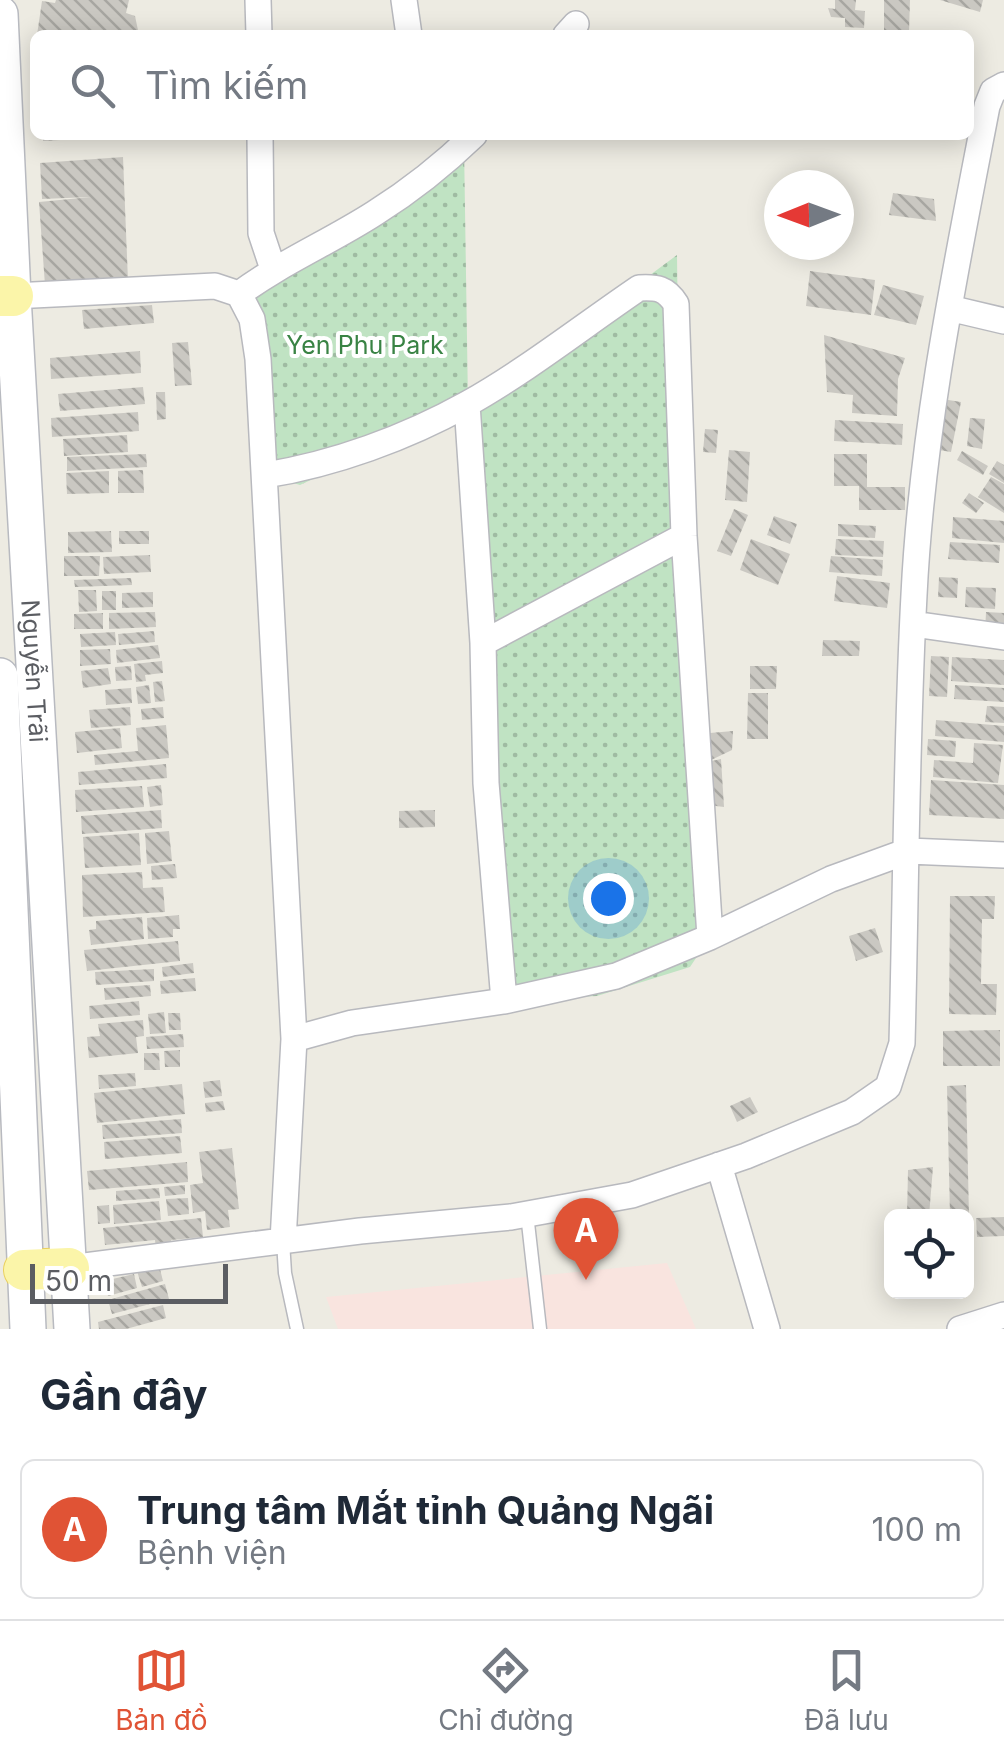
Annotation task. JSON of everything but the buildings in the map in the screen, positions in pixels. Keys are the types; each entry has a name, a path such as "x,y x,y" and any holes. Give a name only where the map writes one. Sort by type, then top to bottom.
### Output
{"main road":[{"name":"Nguyễn Trãi","path":"0,14 6,296 72,1329"},
{"name":"Nguyễn Trãi","path":"0,676 12,1271 28,1329"},
{"path":"12,1271 69,1268"}],"street":[{"path":"258,0 259,30"},
{"path":"404,0 408,30"},
{"path":"69,1268 527,1214 632,1195 852,1112 888,1087 902,1044 913,624 932,421 948,308 989,88"},
{"path":"260,140 260,233 272,269"},
{"path":"239,294 272,269 372,216 464,140"},
{"path":"6,296 216,286 239,294 252,320 266,475 294,1039 283,1241"},
{"path":"266,475 306,468 357,451 468,404 639,288 658,287 670,294 676,304 684,536 710,937"},
{"path":"948,308 1004,322"},
{"path":"468,404 486,783 504,1001"},
{"path":"482,643 684,536"},
{"path":"913,624 1004,637"},
{"path":"294,1039 352,1023 504,1001 616,976 710,937 831,879 908,851 1004,856"},
{"path":"719,1165 768,1329"},
{"path":"960,1329 1004,1315"}],"lane":[{"path":"527,1214 540,1329"},
{"path":"283,1241 285,1273 297,1329"}],"shaded area":[{"path":"667,1263 696,1329 338,1329 326,1297"}],"green space":[{"name":"Yen Phu Park","path":"464,144 468,403 530,364 677,255 710,937 690,967 597,996 504,1001 467,407 300,485 266,475 239,294"}],"place":[{"name":"Trung tâm Mắt tỉnh Quảng Ngãi","path":"586,1280"}]}
